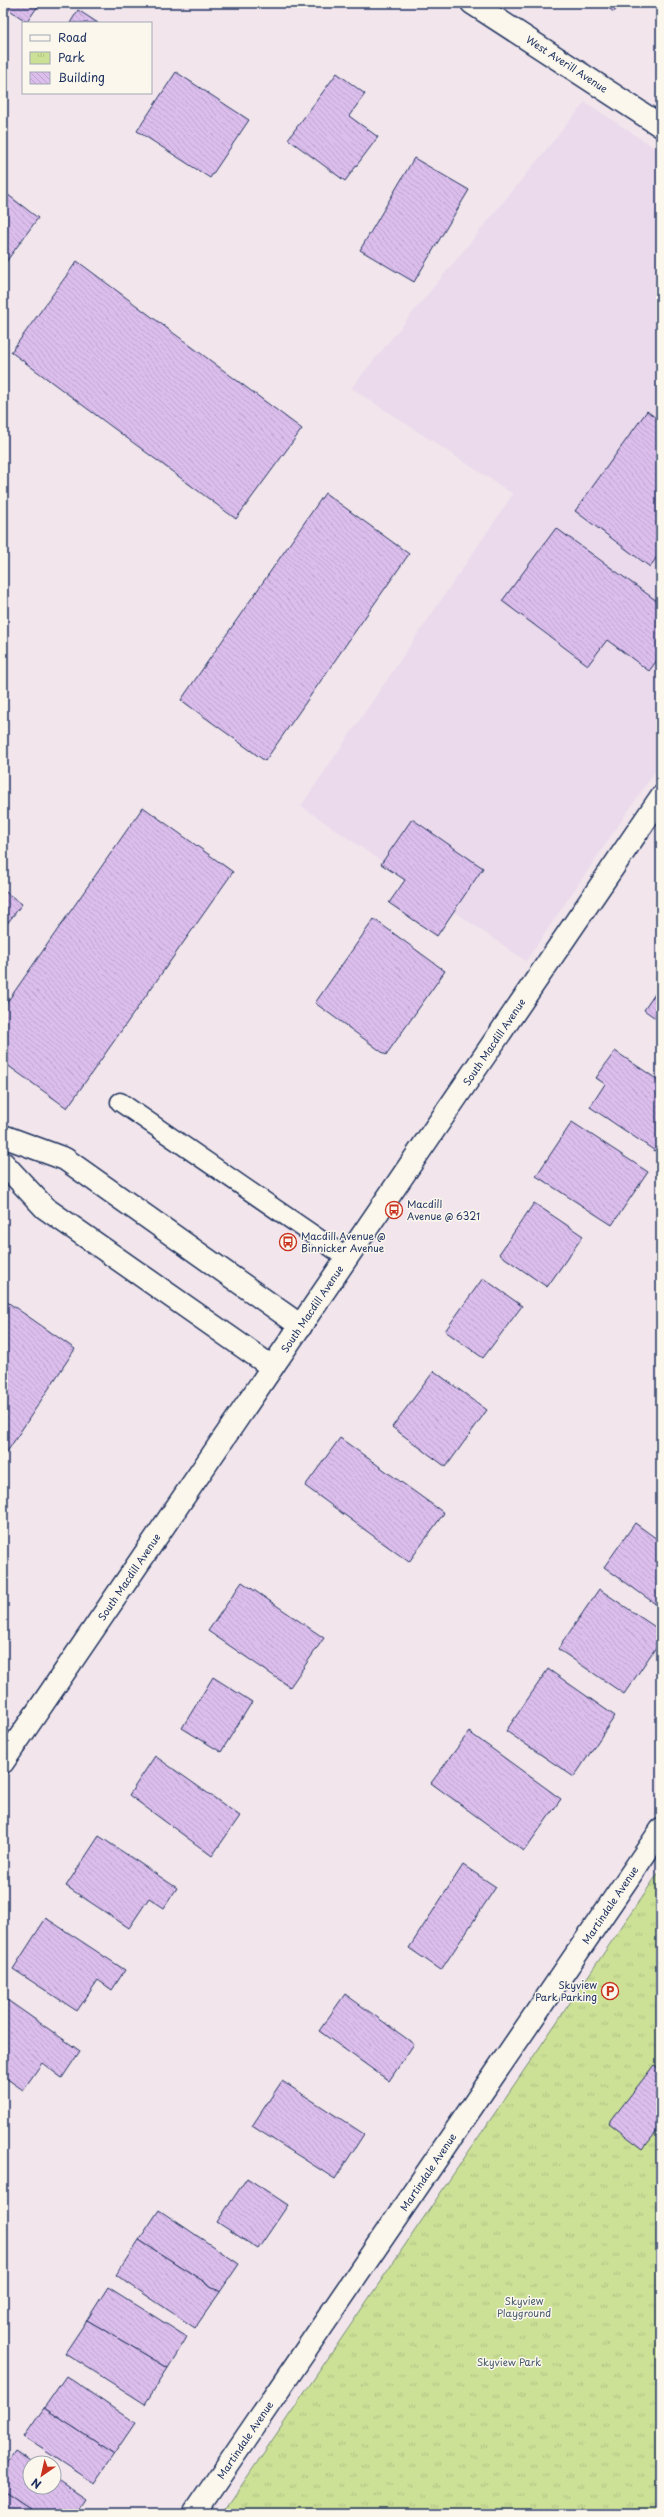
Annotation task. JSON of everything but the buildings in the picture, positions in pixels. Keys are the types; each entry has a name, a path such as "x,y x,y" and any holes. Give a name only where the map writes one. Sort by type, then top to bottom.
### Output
{"street":[{"name":"West Averill Avenue","path":"472,3 661,126"},
{"name":"South Macdill Avenue","path":"3,1762 661,798"},
{"path":"3,1136 65,1159 300,1326"},
{"path":"3,1163 45,1208 272,1368"},
{"name":"Martindale Avenue","path":"194,2514 661,1830"}],"lane":[{"path":"120,1102 347,1258"}],"shaded area":[{"path":"585,102 661,152 661,763 526,961 301,806 513,494 351,388"}],"green space":[{"name":"Skyview Park","path":"661,1869 661,2514 222,2514"}],"place":[{"name":"Macdill Avenue @ 6321","path":"394,1210"},
{"name":"Macdill Avenue @ Binnicker Avenue","path":"288,1242"},
{"name":"Skyview Park Parking","path":"610,1991"}],"park label":[{"name":"Skyview Playground","path":"524,2306"}]}
